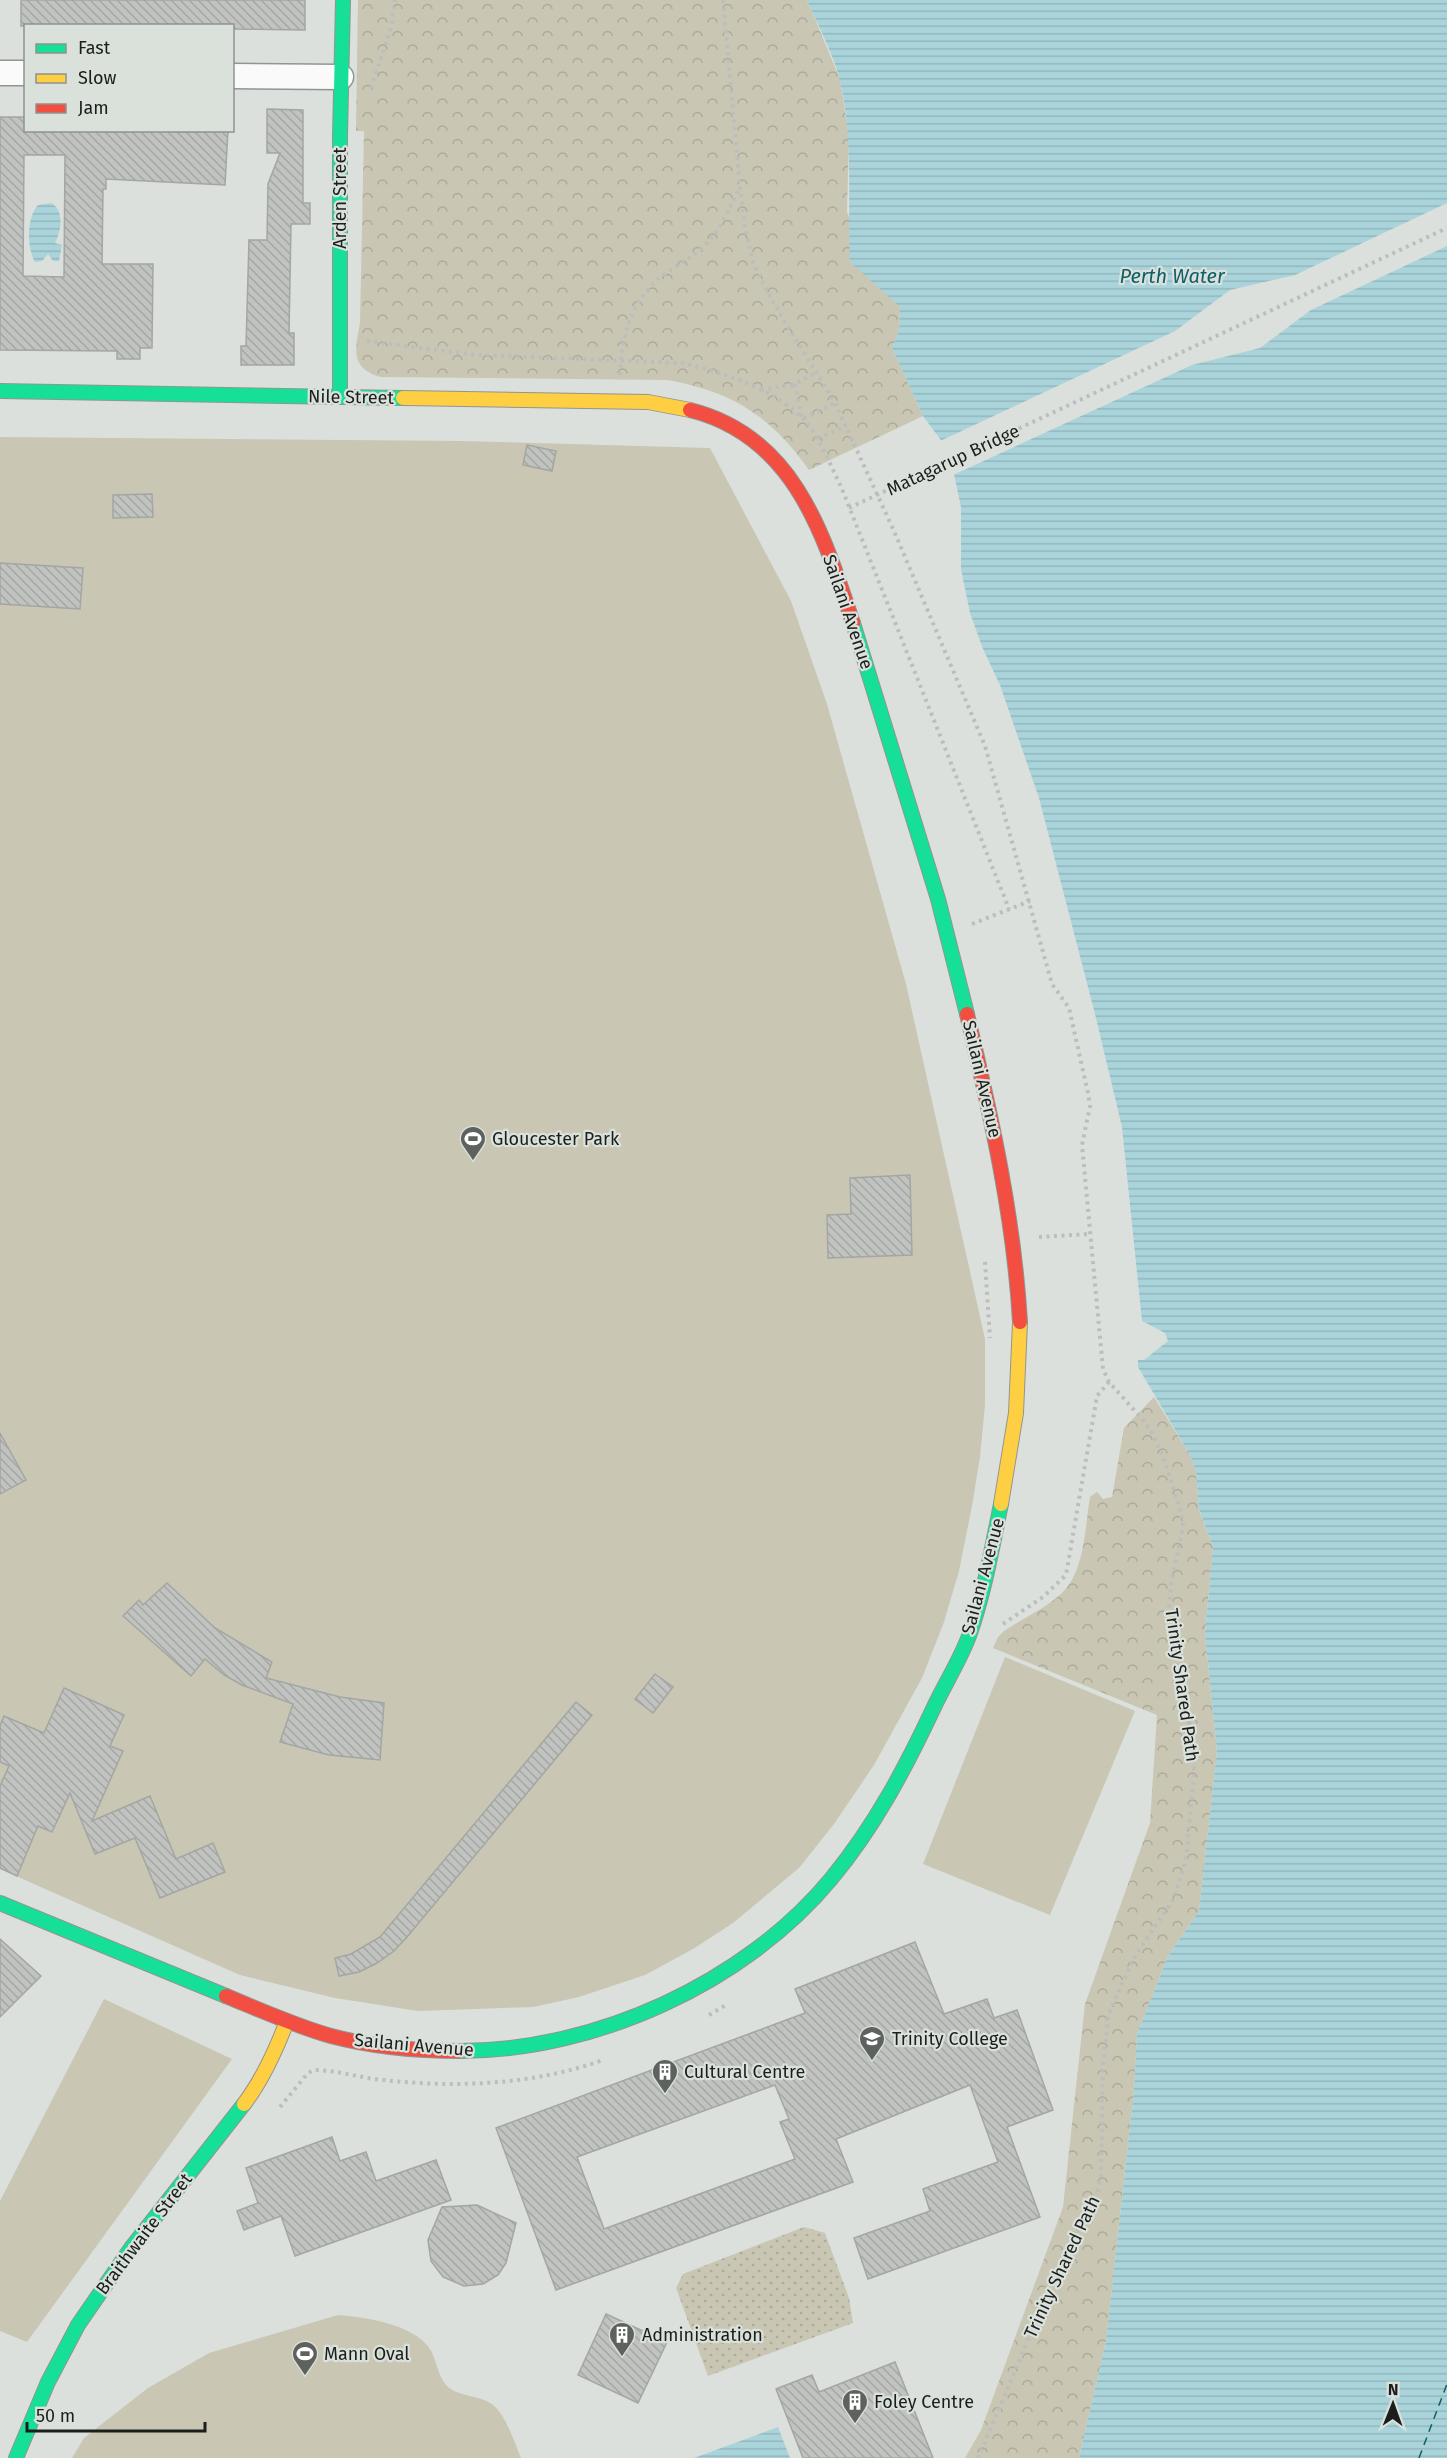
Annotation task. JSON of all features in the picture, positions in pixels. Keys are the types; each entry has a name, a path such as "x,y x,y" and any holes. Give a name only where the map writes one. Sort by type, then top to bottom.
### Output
{"street":[{"name":"Arden Street","path":"340,397 343,0"},
{"path":"0,73 24,73"},
{"path":"234,76 342,77"},
{"name":"Nile Street","path":"0,391 648,402 700,411"},
{"name":"Sailani Avenue","path":"0,1903 287,2020 335,2037 379,2046 471,2053 524,2048 588,2034 668,2002 740,1962 793,1918 844,1865 883,1806 928,1723 968,1636 1003,1501 1012,1450 1019,1372 1018,1288 1005,1181 947,933 866,663 840,585 810,509 768,450 737,428 700,411"},
{"name":"Braithwaite Street","path":"16,2458 48,2382 78,2325 131,2247 254,2091 276,2049 287,2020"}],"path":[{"path":"370,92 391,28 395,0"},
{"name":"Trinity Shared Path","path":"723,0 740,187 745,227 753,262 771,299 835,403 894,531 985,746 1052,984 1069,1008 1088,1093 1090,1106 1082,1145 1103,1369 1109,1382 1152,1433 1163,1456 1181,1512 1183,1526 1171,1586 1168,1617 1192,1736 1194,1773 1186,1860 1173,1900 1135,1956 1109,2013 1103,2063 1101,2177 1097,2194 1061,2263 978,2458"},
{"path":"620,382 622,342 627,324 641,298 660,278 706,244 724,221 740,187"},
{"name":"Matagarup Bridge","path":"849,508 1447,228"},
{"path":"364,341 476,355 682,363 701,367 760,390 794,410 818,439 849,508 1009,909"},
{"path":"760,390 795,384 817,372"},
{"path":"795,384 802,419"},
{"path":"802,419 835,403"},
{"path":"818,439 846,426"},
{"path":"947,933 1030,901"},
{"path":"1035,1237 1090,1234"},
{"path":"984,1252 990,1342"},
{"path":"997,1629 1052,1590 1066,1575 1097,1396 1109,1382"},
{"path":"708,2015 734,2000"},
{"path":"273,2115 308,2073 314,2070 382,2080 464,2084 557,2074 612,2056"}],"green space":[{"path":"358,0 807,0 840,79 849,137 847,212 878,285 900,307 899,330 892,348 923,416 809,470 780,435 748,409 711,391 690,385 667,380 381,377 364,369 359,363 356,349 360,323 364,131 356,131"},
{"name":"Gloucester Park","path":"0,437 462,441 710,448 791,601 827,704 906,984 985,1339 985,1405 980,1457 959,1571 944,1622 922,1678 874,1765 834,1824 799,1868 733,1923 693,1949 645,1975 579,1997 533,2007 418,2011 335,1998 240,1975 0,1869"},
{"path":"1154,1397 1190,1455 1196,1471 1199,1510 1213,1547 1205,1634 1217,1751 1199,1911 1168,1956 1137,2034 1134,2090 1106,2341 1079,2458 965,2458 981,2430 1063,2207 1085,2004 1150,1823 1157,1715 993,1648 1004,1631 1048,1604 1070,1584 1083,1548 1090,1497 1097,1492 1103,1499 1112,1497 1124,1428"},
{"path":"1005,1657 1135,1711 1050,1915 923,1864"},
{"path":"104,1999 232,2059 27,2342 0,2331 0,2201"},
{"path":"804,2227 825,2233 849,2298 853,2323 708,2376 676,2288 683,2274"},
{"name":"Mann Oval","path":"338,2315 388,2323 413,2333 423,2340 430,2349 447,2386 457,2392 482,2399 498,2410 510,2430 521,2458 72,2458 84,2438 148,2388 209,2353"}],"water":[{"name":"Perth Water","path":"807,0 1447,0 1447,2458 1079,2458 1106,2341 1134,2090 1137,2034 1168,1956 1199,1911 1217,1751 1205,1634 1213,1547 1199,1509 1196,1471 1190,1455 1138,1367 1138,1360 1144,1360 1168,1341 1165,1333 1142,1321 1122,1127 1095,1014 1039,798 1000,685 983,649 970,613 961,569 961,507 949,451 923,416 892,348 899,330 900,307 850,262 849,149 844,104 834,62"},
{"path":"51,203 60,216 59,233 55,243 62,245 59,261 53,261 48,254 42,261 35,262 29,241 31,217 38,205"},
{"path":"778,2427 790,2458 694,2458"}],"pier":[{"path":"1447,203 1447,246 1311,310 1260,348 1192,365 951,476 946,452 938,442 1175,331 1230,290 1295,275"}],"building":[{"path":"21,0 305,0 305,30 234,29 234,24 24,24 21,26"},
{"path":"267,109 303,110 303,203 310,203 310,224 291,224 289,333 294,333 294,365 241,365 241,346 246,346 249,240 267,240 268,184 280,153 267,153"},
{"path":"0,117 24,117 24,132 228,132 225,185 106,179 106,189 103,189 102,264 153,264 152,348 140,348 140,359 117,359 117,351 0,350","holes":["24,155 65,155 64,277 23,276"]},
{"path":"527,445 556,451 552,471 523,465"},
{"path":"152,494 153,517 113,518 113,495"},
{"path":"0,563 83,568 80,609 0,604"},
{"path":"910,1175 912,1255 828,1258 827,1215 851,1214 850,1178"},
{"path":"0,1433 26,1480 0,1494"},
{"path":"167,1583 215,1628 272,1662 266,1678 340,1697 384,1703 380,1760 329,1755 280,1742 293,1704 242,1685 224,1675 205,1659 191,1676 123,1616 139,1600 143,1605"},
{"path":"655,1674 673,1687 653,1713 635,1699"},
{"path":"64,1688 124,1715 110,1746 123,1751 92,1821 150,1796 176,1859 213,1843 225,1872 160,1898 135,1838 95,1854 70,1793 52,1832 38,1826 17,1876 0,1868 0,1786 9,1766 0,1762 0,1726 4,1716 44,1733"},
{"path":"576,1702 592,1715 407,1937 394,1951 377,1963 359,1972 339,1976 335,1958 351,1954 380,1937"},
{"path":"0,1939 41,1976 0,2017"},
{"path":"915,1942 944,2014 987,1999 994,2018 1017,2010 1053,2110 1007,2127 1040,2217 868,2279 854,2238 930,2211 923,2189 998,2162 970,2085 836,2139 853,2182 556,2290 496,2128 805,2013 795,1989","holes":["775,2085 789,2119 780,2122 795,2159 604,2229 577,2157"]},
{"path":"332,2137 340,2161 366,2152 376,2181 436,2160 451,2200 295,2256 281,2216 244,2230 237,2211 258,2203 246,2168"},
{"path":"477,2205 516,2223 506,2263 498,2275 483,2284 464,2286 443,2277 431,2261 428,2240 442,2207"},
{"name":"Administration","path":"606,2314 667,2342 638,2403 578,2375"},
{"name":"Foley Centre","path":"895,2362 933,2458 803,2458 776,2389 812,2375 819,2392"}],"ferry route":[{"path":"1419,2458 1447,2384"}],"traffic: fast":[{"path":"340,397 340,137 343,0"},
{"path":"0,391 403,398"},
{"path":"853,623 938,899 967,1014"},
{"path":"460,2051 511,2048 563,2039 614,2024 664,2004 711,1979 756,1950 796,1916 831,1879 862,1838 913,1751 969,1636 979,1604 1001,1504"},
{"path":"0,1903 226,1996"},
{"path":"16,2458 48,2382 78,2325 131,2248 244,2104"}],"traffic: slow":[{"path":"403,398 648,402 690,410"},
{"path":"1001,1504 1016,1413 1020,1322"},
{"path":"244,2104 268,2064 287,2021"}],"traffic: jam":[{"path":"690,410 726,423 755,442 779,465 799,492 816,523 830,555 853,623"},
{"path":"967,1014 993,1129 1007,1205 1020,1322"},
{"path":"226,1996 278,2018 347,2040 395,2048 460,2051"}],"place":[{"name":"Gloucester Park","path":"473,1162"},
{"name":"Trinity College","path":"872,2062"},
{"name":"Cultural Centre","path":"665,2095"},
{"name":"Administration","path":"622,2358"},
{"name":"Mann Oval","path":"305,2377"},
{"name":"Foley Centre","path":"855,2425"}]}
